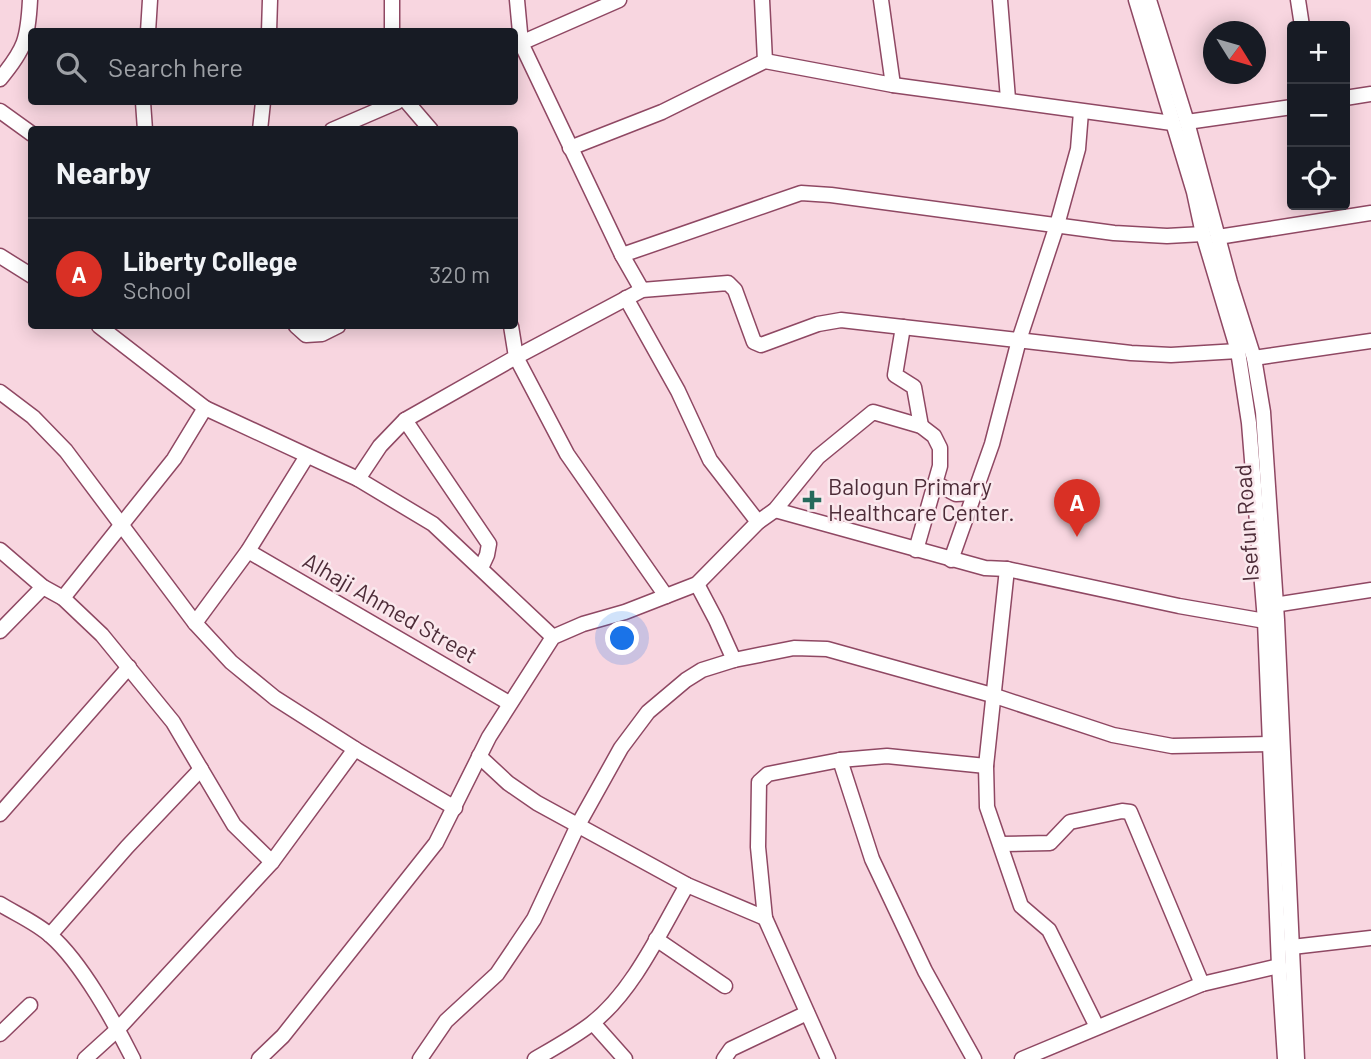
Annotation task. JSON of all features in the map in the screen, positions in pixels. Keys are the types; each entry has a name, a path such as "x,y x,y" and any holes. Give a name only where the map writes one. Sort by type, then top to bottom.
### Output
{"street":[{"path":"0,79 26,42 30,0"},
{"path":"148,28 150,0"},
{"path":"269,28 270,0"},
{"path":"392,0 392,28"},
{"path":"517,0 518,28"},
{"path":"619,0 518,45 642,290"},
{"path":"762,0 765,61"},
{"path":"881,0 893,85"},
{"path":"1000,0 1008,99"},
{"name":"Isefun Road","path":"1136,0 1194,192 1254,358 1263,412 1270,744 1285,1059"},
{"name":"Isefun Road","path":"1149,0 1187,122 1210,236 1238,351 1249,423 1268,611 1293,947 1297,1059"},
{"path":"1298,0 1301,21"},
{"path":"570,148 662,112 765,61 893,85 1172,122"},
{"path":"1350,97 1371,94"},
{"path":"143,105 145,126"},
{"path":"260,126 263,105"},
{"path":"341,126 390,105"},
{"path":"410,105 428,126"},
{"path":"1187,122 1287,108"},
{"path":"0,111 28,131"},
{"path":"951,560 992,444 1019,340 1057,225 1078,149 1081,112"},
{"path":"622,255 801,193 1144,235 1210,236 1371,213"},
{"path":"0,256 28,274"},
{"path":"358,479 380,446 405,420 516,356 642,290 728,283 735,290 754,342 761,345 818,324 841,320 1145,354 1238,351"},
{"path":"626,298 678,391 710,460 758,522"},
{"path":"904,327 895,375 914,387 921,426"},
{"path":"103,329 205,408 358,479 433,524 554,637"},
{"path":"299,329 306,335 322,334 332,329"},
{"path":"512,329 516,356 567,454 666,596"},
{"path":"1254,358 1371,341"},
{"path":"0,391 33,417 66,451 195,623 232,662 275,698 455,808"},
{"path":"63,598 174,459 205,408"},
{"path":"259,1059 283,1036 436,843 479,756 509,704 554,637 583,624 697,584 758,522 775,510 818,457 873,412 921,426 934,436 940,448 940,466 916,550"},
{"path":"405,420 489,544 481,568"},
{"path":"195,623 248,551 307,456"},
{"path":"935,482 956,494 974,493"},
{"path":"775,510 951,560 985,568 1007,569 1179,606 1268,611 1371,590"},
{"path":"0,550 44,587 63,598 102,635 173,722 233,825 272,862"},
{"name":"Alhaji Ahmed Street","path":"248,551 509,704"},
{"path":"1007,569 986,765 987,807 1021,906 1049,930 1097,1027"},
{"path":"697,584 733,660"},
{"path":"0,631 44,587"},
{"path":"420,1059 446,1021 497,974 534,919 578,825 621,748 648,712 702,670 733,660 794,648 827,649 992,695 1113,735 1172,746 1270,744"},
{"path":"0,814 129,667"},
{"path":"85,1059 118,1029 272,862 355,749"},
{"path":"479,756 509,783 578,825 688,885 765,918"},
{"path":"828,1059 765,918 758,847 759,782 768,775 840,760 887,756 986,765"},
{"path":"840,760 872,859 925,971 974,1059"},
{"path":"50,935 127,847 201,769"},
{"path":"1000,845 1050,843 1070,822 1122,811 1130,812 1202,984"},
{"path":"535,1059 593,1023 621,993 688,885"},
{"path":"0,904 50,935 70,957 118,1029 133,1059"},
{"path":"1293,947 1371,938"},
{"path":"656,939 725,986"},
{"path":"1022,1059 1202,984 1279,966"},
{"path":"0,1034 30,1005"},
{"path":"724,1059 732,1049 807,1013"},
{"path":"593,1023 625,1059"}],"place":[{"name":"Balogun Primary Healthcare Center.","path":"812,500"},
{"name":"Liberty College","path":"1077,537"}]}
